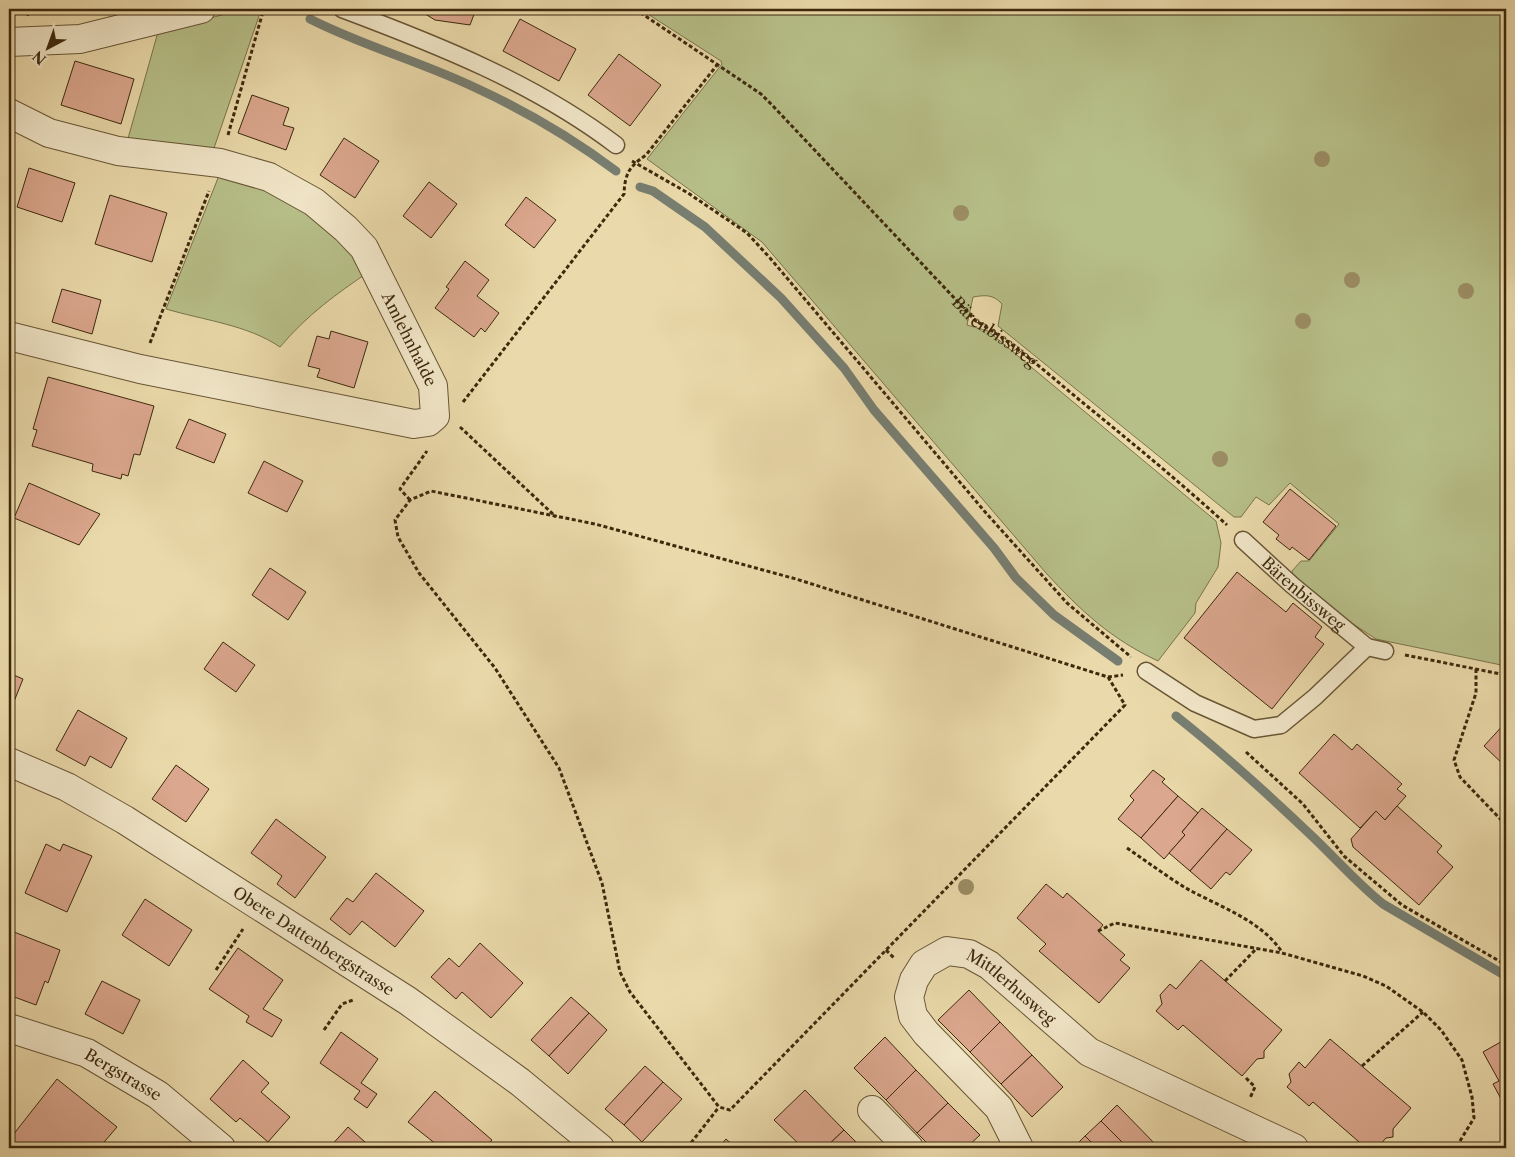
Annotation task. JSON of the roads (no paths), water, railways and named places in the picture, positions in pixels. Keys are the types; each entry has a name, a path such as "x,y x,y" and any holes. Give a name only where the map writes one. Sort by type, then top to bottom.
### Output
{"street":[{"path":"9,42 80,39 201,9"},
{"name":"Amlehnhalde","path":"9,113 49,133 118,151 220,163 269,177 314,202 346,228 364,248 433,386 436,416 428,422 414,424 140,369 9,336"},
{"name":"Obere Dattenbergstrasse","path":"9,762 67,787 125,820 408,1001 520,1082 600,1148"},
{"name":"Mittlerhusweg","path":"1019,1148 999,1108 926,1033 913,1016 910,997 914,980 924,964 947,951 969,954 989,965 1089,1052 1294,1148"},
{"name":"Bergstrasse","path":"9,1028 87,1053 158,1095 221,1148"},
{"path":"872,1110 910,1148"}],"lane":[{"path":"342,9 422,39 511,80 590,125 616,145"},
{"name":"Bärenbissweg","path":"1243,540 1335,622 1367,647"},
{"path":"1146,671 1195,703 1254,729 1281,725 1316,697 1367,647 1385,651"}],"waterway":[{"path":"310,19 351,38 435,70 495,97 566,136 616,171"},
{"path":"640,187 653,191 705,227 781,298 844,368 874,410 994,548 1016,578 1054,615 1118,661"},
{"path":"1176,716 1263,791 1383,904 1506,976"}]}
